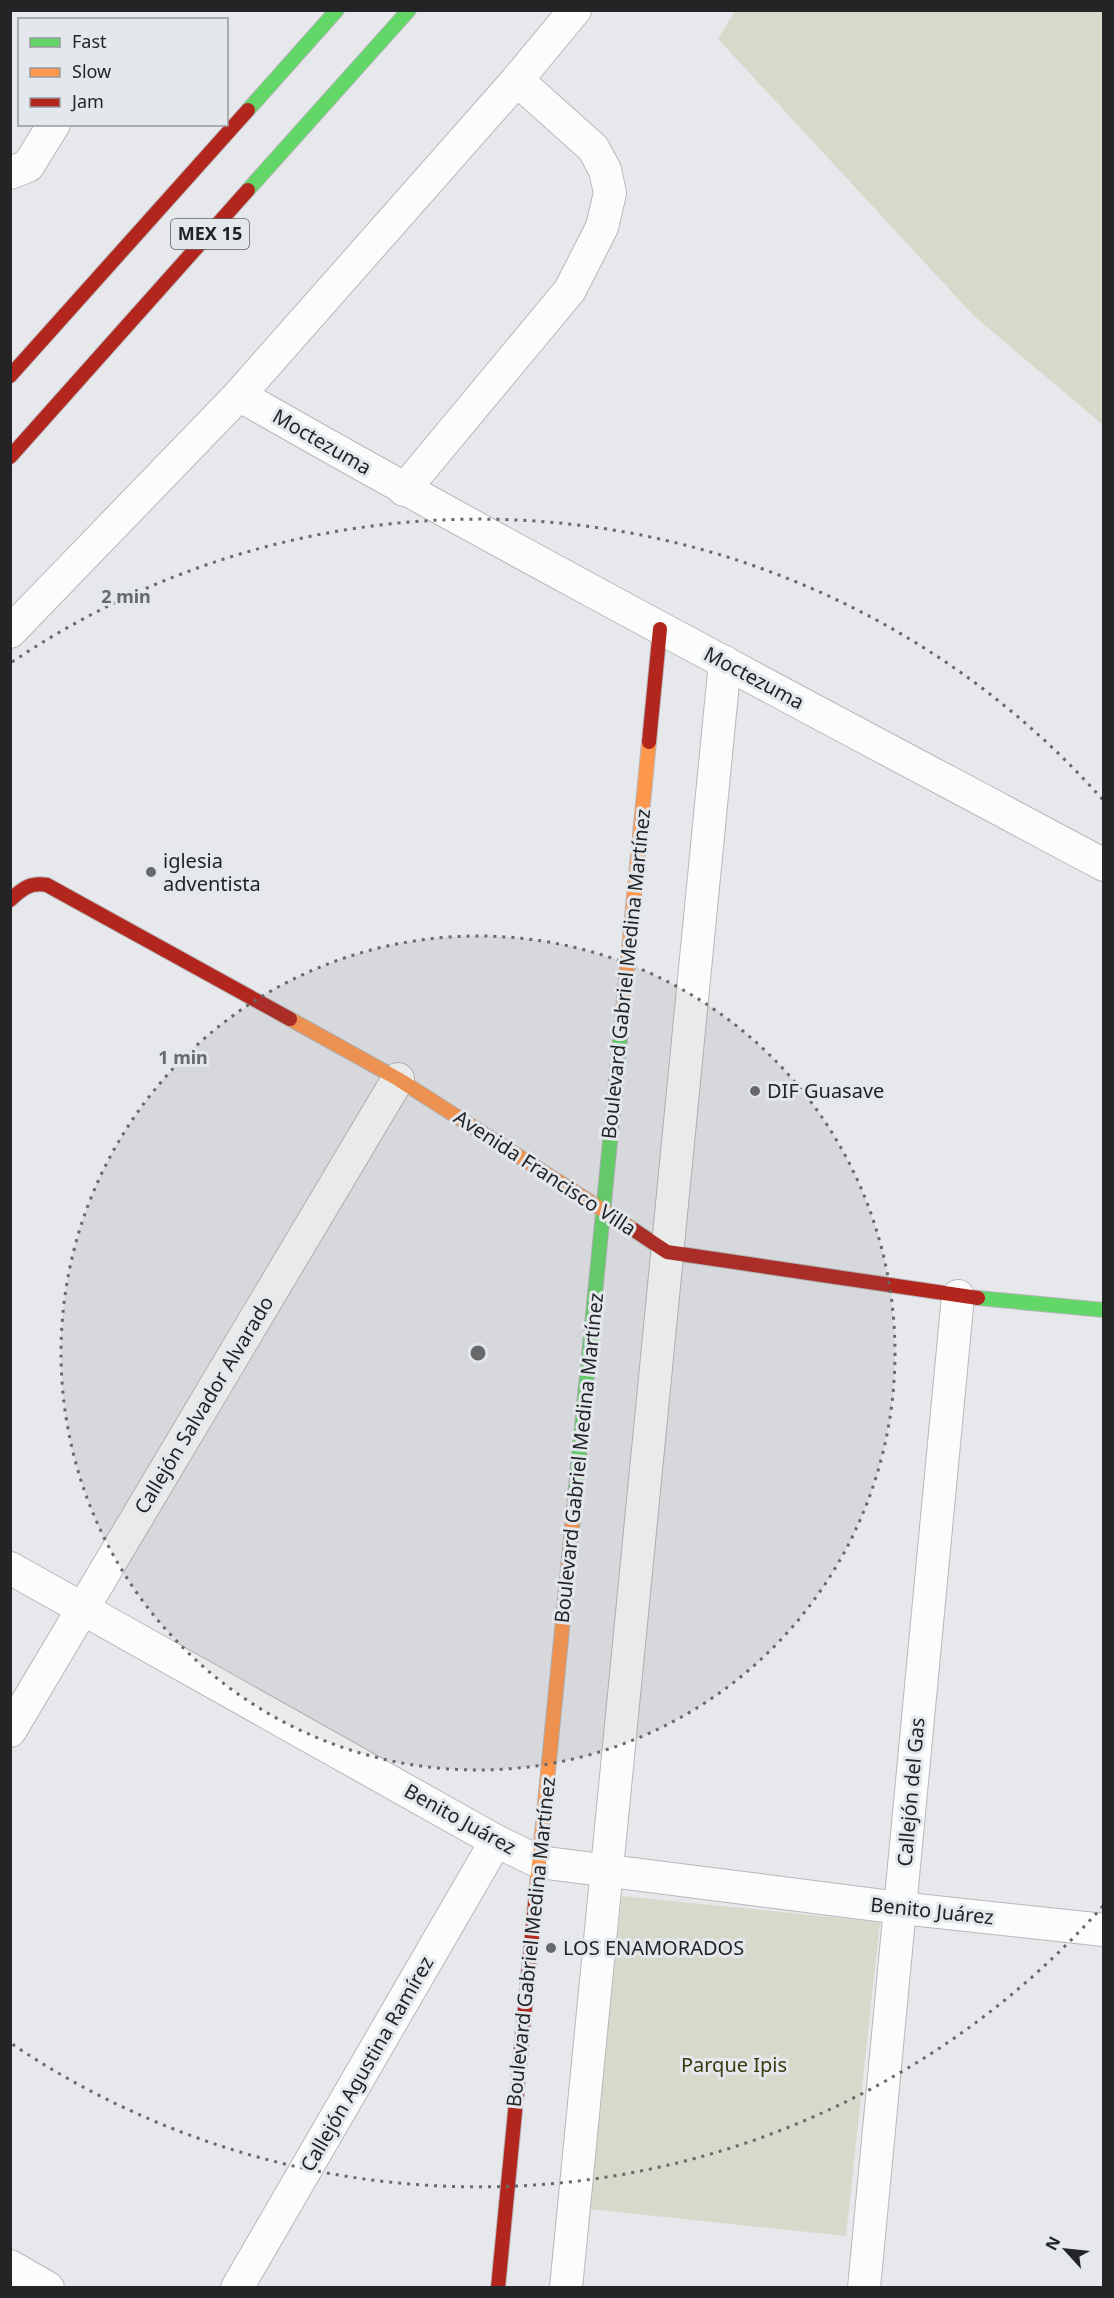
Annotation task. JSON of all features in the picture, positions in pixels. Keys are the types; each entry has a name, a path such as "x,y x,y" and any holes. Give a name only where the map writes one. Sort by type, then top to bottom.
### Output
{"main road":[{"name":"MEX 15","path":"10,376 337,10"},
{"name":"MEX 15","path":"10,457 410,10"},
{"name":"Boulevard Gabriel Medina Martínez","path":"498,2288 660,629"},
{"name":"Avenida Francisco Villa","path":"10,900 28,884 47,885 398,1079 604,1209 667,1252 958,1296 1104,1310"}],"street":[{"path":"10,632 239,395 517,80 575,10"},
{"path":"404,490 570,290 602,227 610,193 605,170 593,148 517,80"},
{"path":"10,173 28,166 53,126"},
{"name":"Moctezuma","path":"239,395 404,490 1104,865"},
{"path":"566,2288 725,662"},
{"name":"Callejón Salvador Alvarado","path":"10,1731 398,1079"},
{"name":"Callejón del Gas","path":"864,2288 958,1296"},
{"name":"Benito Juárez","path":"10,1568 496,1841 539,1862 900,1908 1104,1930"},
{"name":"Callejón Agustina Ramírez","path":"237,2288 496,1841"},
{"path":"10,2266 48,2288"}],"green space":[{"path":"735,11 1103,11 1103,425 974,316 718,39"},
{"name":"Parque Ipis","path":"622,1896 880,1922 846,2236 589,2209"}],"traffic: fast":[{"path":"248,110 337,10"},
{"path":"248,190 409,10"},
{"path":"575,1497 622,1020"},
{"path":"978,1298 1104,1310"}],"traffic: slow":[{"path":"622,1020 649,742"},
{"path":"290,1019 398,1079 634,1230"},
{"path":"536,1894 575,1497"}],"traffic: jam":[{"path":"10,376 248,110"},
{"path":"10,457 248,190"},
{"path":"649,742 660,629"},
{"path":"10,900 27,887 47,885 290,1019"},
{"path":"634,1230 667,1252 978,1298"},
{"path":"498,2288 536,1894"}],"place":[{"name":"iglesia adventista","path":"151,872"},
{"name":"DIF Guasave","path":"755,1091"},
{"name":"LOS ENAMORADOS","path":"551,1948"}]}
